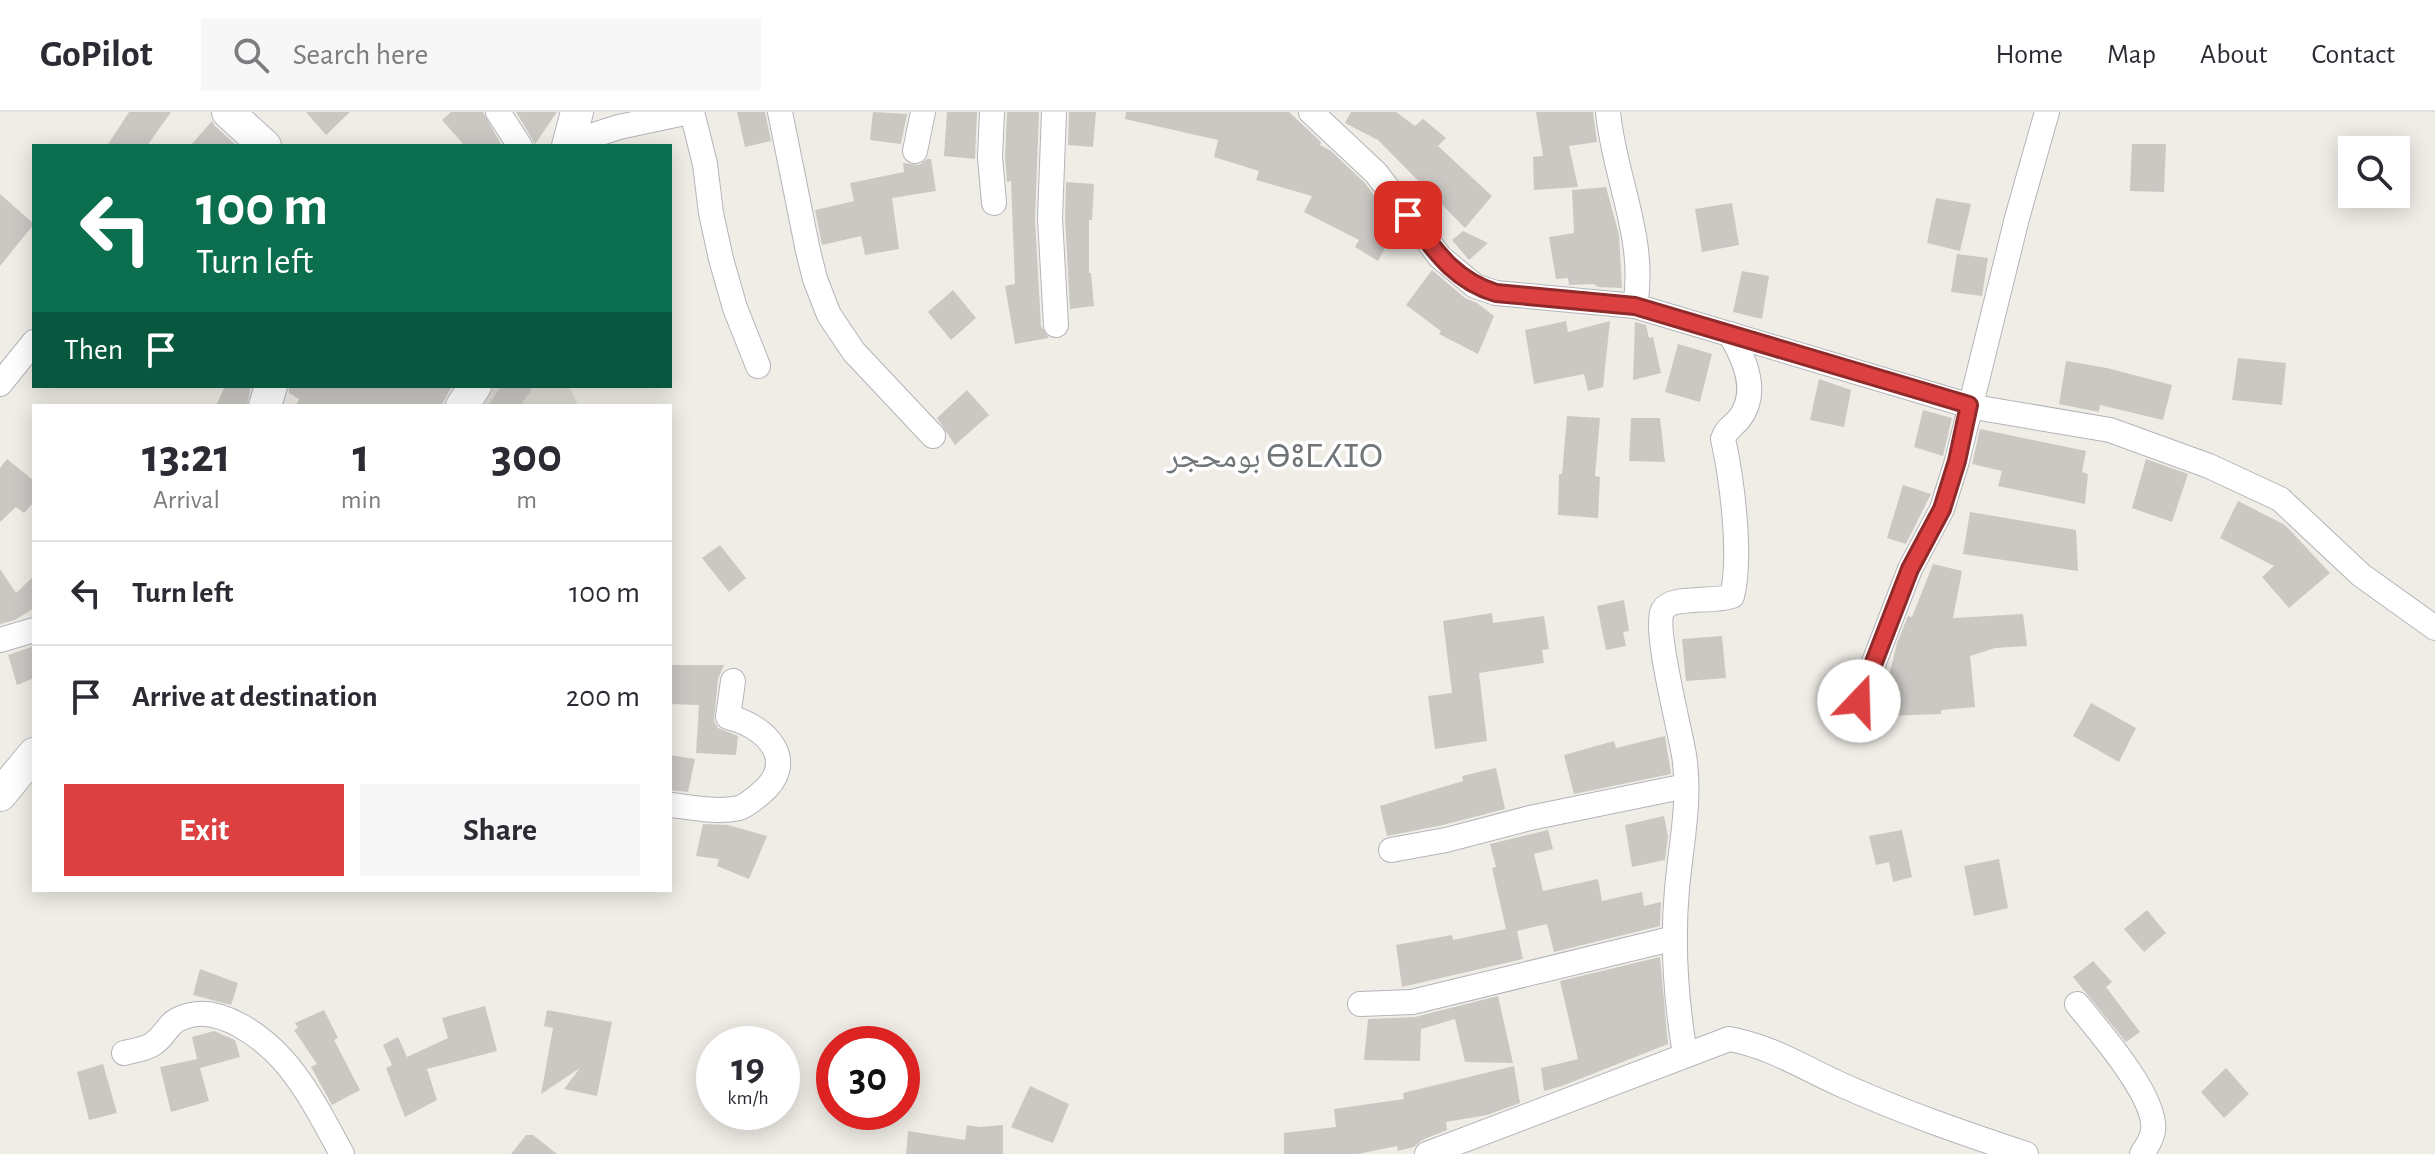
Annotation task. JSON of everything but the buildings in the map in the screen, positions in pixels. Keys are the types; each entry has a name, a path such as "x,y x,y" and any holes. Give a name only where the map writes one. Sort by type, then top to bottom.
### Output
{"main road":[{"path":"228,112 263,144"},
{"path":"568,144 577,112"},
{"path":"0,795 32,756"}],"street":[{"path":"498,112 519,144"},
{"path":"568,144 619,127 691,112 705,164 721,259 735,308 758,366"},
{"path":"780,112 808,251 829,315 854,352 933,436"},
{"path":"915,151 923,112"},
{"path":"992,112 990,157 994,203"},
{"path":"1054,112 1050,218 1056,325"},
{"path":"1608,112 1609,132 1636,243 1639,283 1635,306"},
{"path":"1859,701 1910,569 1942,509 2047,112"},
{"path":"1321,115 1376,173 1440,257 1475,286 1496,293 1635,306 1969,405 2110,430 2209,466 2280,499 2361,575 2435,628"},
{"path":"1685,1054 1679,1020 1675,938 1687,801 1684,757 1660,617 1664,607 1673,602 1720,600 1732,596 1736,580 1733,518 1723,439 1750,398 1748,372 1730,334"},
{"path":"0,384 32,344"},
{"path":"0,640 32,631"},
{"path":"672,805 741,808 773,782 780,767 767,738 761,730 728,717 733,681"},
{"path":"1391,850 1686,786"},
{"path":"1360,1004 1412,1002 1675,938"},
{"path":"2077,1004 2115,1050 2148,1106 2153,1130 2142,1154"},
{"path":"124,1053 152,1045 172,1021 195,1013 222,1015 242,1026 282,1059 322,1117 342,1154"},
{"path":"1427,1154 1729,1039 1756,1044 1923,1120 2026,1154"}],"shaded area":[{"path":"491,388 570,388 578,404 480,404"}],"district":[{"name":"بومحجر ⴱⵓⵎⵃⵊⵔ","path":"1275,457"}],"route":[{"path":"1408,215 1440,257 1475,286 1496,293 1635,306 1969,405 1957,461 1942,509 1910,569 1859,701"}]}
